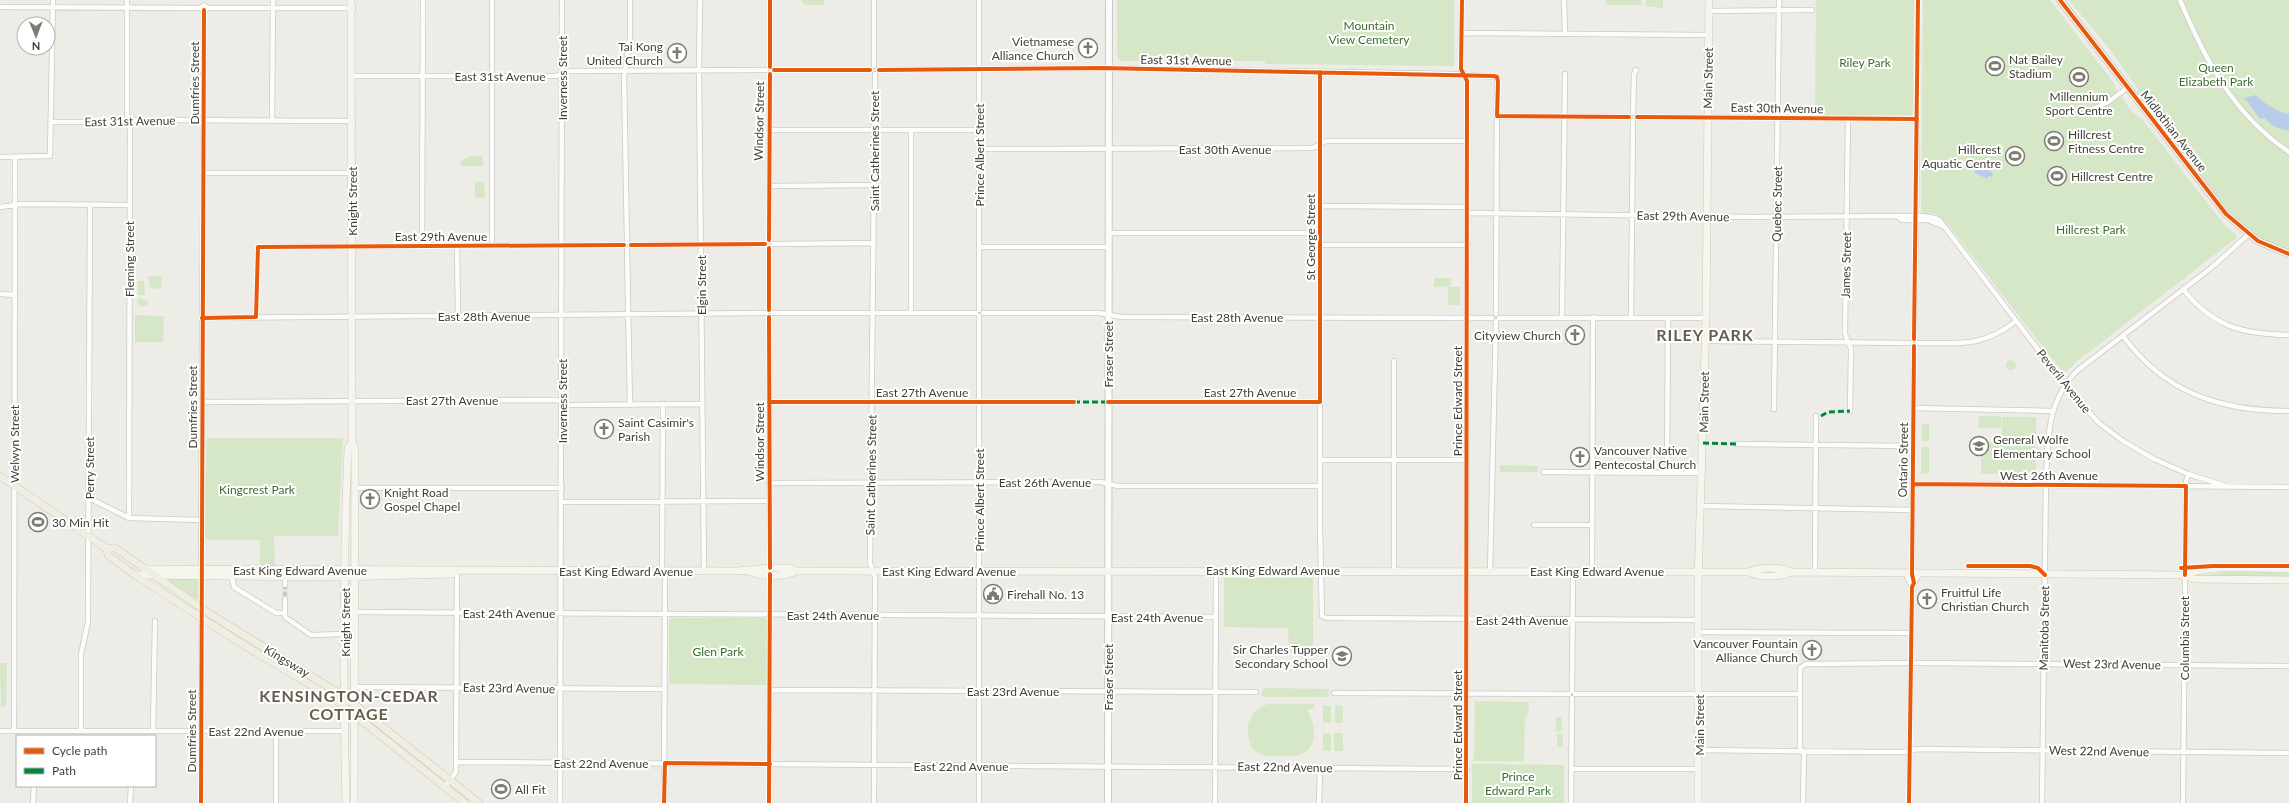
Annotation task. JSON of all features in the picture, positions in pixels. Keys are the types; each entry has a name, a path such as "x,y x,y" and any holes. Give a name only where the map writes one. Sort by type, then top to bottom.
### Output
{"main road":[{"name":"Knight Street","path":"354,803 353,687 355,449 352,442 352,4 355,0"},
{"name":"Main Street","path":"1698,803 1698,620 1706,318 1709,0"},
{"name":"Knight Street","path":"346,803 344,731 345,574 348,448 352,442"},
{"name":"Kingsway","path":"0,476 106,548 115,548 201,608 345,697 450,781 467,801"},
{"name":"Kingsway","path":"106,548 109,556 135,575 354,713 444,788 467,801 479,803"},
{"name":"East King Edward Avenue","path":"144,569 201,572 354,574 450,568 457,570 747,571 756,574 790,568 796,571 1467,570 1699,572 1749,572 1755,569 1785,569 1791,572 1815,573 2185,575"},
{"path":"2185,575 2194,571 2220,569 2289,569"},
{"name":"East King Edward Avenue","path":"135,575 201,572"},
{"name":"East King Edward Avenue","path":"231,572 285,581 345,574"},
{"path":"2185,575 2194,579 2289,580"}],"street":[{"path":"0,157 50,156 52,122 53,0"},
{"name":"Fleming Street","path":"127,0 128,122 130,128 129,518"},
{"path":"272,121 273,0"},
{"path":"422,246 423,0"},
{"path":"492,0 492,246"},
{"name":"Inverness Street","path":"560,803 562,570 562,0"},
{"path":"630,0 630,38 624,71 630,405"},
{"name":"Elgin Street","path":"700,0 699,70 702,244 701,314 704,571"},
{"name":"Windsor Street","path":"769,803 770,0"},
{"path":"874,0 874,66 870,70 875,74 879,70 874,66"},
{"name":"Prince Albert Street","path":"979,0 979,803"},
{"name":"Fraser Street","path":"1108,803 1109,0"},
{"name":"Prince Edward Street","path":"1462,0 1461,69 1467,81 1468,213 1466,803"},
{"path":"1564,0 1565,33"},
{"name":"Quebec Street","path":"1774,409 1780,0"},
{"path":"1918,0 1918,60"},
{"name":"Midlothian Avenue","path":"2060,0 2226,214 2248,235 2268,246 2289,254"},
{"path":"2180,0 2207,60 2229,94 2263,133 2289,152"},
{"path":"0,7 127,8 204,6 273,8 352,4"},
{"name":"Dumfries Street","path":"201,572 204,6"},
{"path":"1709,11 1812,10"},
{"path":"1462,33 1709,35"},
{"name":"East 31st Avenue","path":"879,70 1109,68 1494,76 1497,77 1498,82 1497,116"},
{"name":"East 31st Avenue","path":"353,76 556,76 568,71 870,70"},
{"path":"1631,318 1635,119 1633,113 1636,70"},
{"name":"St George Street","path":"1320,72 1320,486 1322,616"},
{"name":"Saint Catherines Street","path":"874,803 875,577 870,564 874,313 875,74"},
{"path":"1562,317 1565,74"},
{"path":"2092,110 2108,102 2127,88"},
{"path":"1629,117 1633,113"},
{"path":"1490,571 1496,318 1497,116 1629,117 1635,119"},
{"name":"East 30th Avenue","path":"1635,119 1917,118"},
{"name":"Ontario Street","path":"1909,803 1917,118"},
{"name":"James Street","path":"1848,119 1845,335 1851,348 1850,411"},
{"name":"East 31st Avenue","path":"52,122 128,122 134,120 353,121"},
{"path":"769,130 979,130"},
{"path":"911,130 911,312"},
{"name":"East 30th Avenue","path":"980,149 1314,148 1326,141 1467,141"},
{"name":"Welwyn Street","path":"14,731 15,157"},
{"path":"203,173 352,173"},
{"path":"769,186 874,185"},
{"name":"Perry Street","path":"81,731 81,654 88,622 90,205"},
{"path":"0,207 130,205"},
{"path":"1321,206 1467,207"},
{"name":"East 29th Avenue","path":"1468,213 1916,218"},
{"name":"Peveril Avenue","path":"1916,218 1935,218 1940,221 1942,226 2065,385 2094,418 2123,441 2154,459 2188,474 2226,486"},
{"path":"1109,233 1320,233"},
{"name":"Manitoba Street","path":"2042,803 2047,436 2052,411 2065,385 2078,370 2183,289 2242,242 2248,235"},
{"name":"East 29th Avenue","path":"258,247 562,246 874,242"},
{"path":"1320,245 1468,245"},
{"path":"457,246 458,315"},
{"path":"979,247 1109,247"},
{"path":"2183,289 2204,312 2224,324 2257,334 2289,335"},
{"path":"0,294 15,295"},
{"name":"East 28th Avenue","path":"202,318 911,312 1073,313 1108,315 1120,318 1706,318"},
{"path":"1592,571 1593,318"},
{"path":"1667,473 1668,318"},
{"path":"1705,341 1848,341 1914,343 1977,342 1998,334 2016,321"},
{"path":"2123,336 2147,363 2174,385 2210,401 2230,406 2264,411 2289,411"},
{"path":"1394,361 1394,570"},
{"name":"East 27th Avenue","path":"202,402 557,400 569,405 702,404"},
{"name":"East 27th Avenue","path":"769,402 1074,402"},
{"name":"East 27th Avenue","path":"1108,402 1320,402"},
{"path":"663,404 662,502 665,614 664,803"},
{"path":"1914,408 2052,411"},
{"path":"1815,573 1816,416"},
{"path":"1736,444 1913,446"},
{"path":"1320,460 1467,460"},
{"path":"1544,472 1702,473"},
{"name":"Columbia Street","path":"2183,803 2186,486 2188,474"},
{"name":"East 26th Avenue","path":"770,483 979,482 1108,484 1118,486 1320,486"},
{"name":"West 26th Avenue","path":"1913,484 2289,487"},
{"path":"355,488 562,488"},
{"path":"89,498 129,518 201,520"},
{"path":"562,502 769,501"},
{"path":"1701,506 1912,510"},
{"path":"1534,525 1592,525"},
{"path":"444,788 456,773 457,570"},
{"path":"1215,803 1216,571"},
{"path":"1571,803 1573,571"},
{"path":"231,572 234,587 276,613 285,613"},
{"name":"Ontario Street","path":"1912,574 1912,587"},
{"path":"285,599 285,613 288,621 308,634 345,634"},
{"name":"Dumfries Street","path":"201,608 201,803"},
{"name":"East 24th Avenue","path":"354,612 1216,617"},
{"name":"East 24th Avenue","path":"1322,616 1327,618 1467,620 1698,620"},
{"path":"153,731 155,621"},
{"path":"1698,632 1911,633"},
{"name":"West 23rd Avenue","path":"1911,664 2044,663 2289,666"},
{"path":"1803,803 1804,755 1800,748 1800,668 1803,665 1911,664"},
{"name":"East 23rd Avenue","path":"353,687 665,689"},
{"name":"East 23rd Avenue","path":"770,690 1256,692"},
{"path":"1334,693 1800,694"},
{"name":"East 22nd Avenue","path":"0,731 34,733 81,731 131,733 153,731 344,731"},
{"path":"276,731 276,803"},
{"path":"1698,750 1802,752 1910,750"},
{"name":"West 22nd Avenue","path":"1910,750 2289,753"},
{"name":"East 22nd Avenue","path":"456,762 1467,769"},
{"path":"1319,803 1320,768"},
{"path":"1572,769 1698,769"},
{"path":"33,803 34,787"},
{"path":"130,787 130,803"}],"green space":[{"path":"802,0 824,0 824,5 804,5"},
{"name":"Mountain View Cemetery","path":"1117,0 1454,0 1454,66 1265,64 1265,61 1121,61 1117,57"},
{"path":"1606,0 1642,0 1642,5 1606,5"},
{"path":"1646,0 1663,0 1663,8 1645,6"},
{"name":"Riley Park","path":"1816,0 1914,0 1912,115 1815,115"},
{"name":"Hillcrest Park","path":"1923,0 2050,0 2116,86 2115,88 2134,114 2141,118 2222,222 2236,235 2236,238 2076,362 2064,374 1946,222 1934,213 1924,214 1921,210"},
{"name":"Queen Elizabeth Park","path":"2069,0 2289,0 2289,250 2271,244 2238,222 2137,93 2138,89 2112,52"},
{"path":"469,156 483,156 483,166 461,166 461,161"},
{"path":"475,182 484,182 485,198 475,198"},
{"path":"148,276 162,276 161,289 151,288"},
{"path":"1434,278 1451,278 1451,286 1434,287"},
{"path":"138,281 144,281 145,295 138,295"},
{"path":"1448,287 1460,287 1460,305 1448,305"},
{"path":"141,297 149,304 141,307 136,301"},
{"path":"135,315 164,316 163,342 135,342"},
{"path":"2011,360 2016,365 2011,370 2006,365"},
{"path":"1979,416 2001,416 2001,428 1978,428"},
{"path":"2002,417 2036,417 2036,474 1981,474 1981,442 2002,442"},
{"path":"1922,424 1929,424 1929,441 1922,441"},
{"name":"Kingcrest Park","path":"207,438 343,438 338,536 274,536 275,567 260,567 260,540 208,540 203,534"},
{"path":"1921,447 1929,447 1929,474 1921,474"},
{"path":"1500,465 1538,466 1538,472 1500,472"},
{"path":"2227,572 2289,572 2289,577 2196,576"},
{"path":"170,578 199,578 198,599 170,581"},
{"path":"1224,578 1313,578 1313,652 1289,652 1288,628 1224,627"},
{"name":"Glen Park","path":"671,618 765,618 768,622 768,685 669,684 669,621"},
{"path":"0,663 7,663 6,707 1,707"},
{"path":"1263,688 1329,689 1328,694 1330,697 1263,697 1261,695"},
{"path":"1475,701 1529,702 1528,714 1525,718 1524,761 1474,761"},
{"path":"1268,704 1315,704 1314,708 1307,710 1314,728 1314,735 1313,742 1305,752 1295,756 1269,756 1262,755 1252,748 1248,735 1249,722 1256,711"},
{"path":"1323,705 1331,706 1331,723 1323,723"},
{"path":"1335,705 1343,706 1343,723 1335,723"},
{"path":"1556,717 1562,717 1562,731 1556,731"},
{"path":"1323,733 1331,733 1331,751 1323,751"},
{"path":"1334,733 1343,733 1343,751 1334,751"},
{"path":"1557,734 1563,734 1563,747 1557,747"},
{"name":"Prince Edward Park","path":"1472,764 1564,765 1564,803 1472,803"}],"water":[{"path":"2255,95 2275,109 2289,114 2289,130 2276,127 2265,118 2260,119 2246,100 2242,99"},
{"path":"1982,162 1987,165 1985,168 1993,173 1992,177 1988,176 1987,179 1975,173 1975,169"}],"tunnel":[{"path":"285,585 285,599"}],"marked path":[{"path":"1074,402 1108,402"},
{"path":"1821,416 1828,412 1850,411"},
{"path":"1703,443 1736,444"}],"cycle path":[{"path":"770,0 770,67"},
{"path":"1462,0 1461,69 1467,81 1466,803"},
{"path":"1914,339 1918,0"},
{"path":"2060,0 2226,214 2258,241 2289,254"},
{"path":"201,803 204,10"},
{"path":"879,70 1100,68 1494,76 1497,77 1498,82 1497,116 1629,117"},
{"path":"774,70 870,70"},
{"path":"1108,402 1320,402 1320,72"},
{"path":"769,240 770,74"},
{"path":"1637,117 1917,119"},
{"path":"631,245 765,244"},
{"path":"202,318 256,317 258,247 624,245"},
{"path":"769,248 769,310"},
{"path":"769,317 770,568"},
{"path":"1909,803 1912,587 1914,583 1912,574 1914,346"},
{"path":"769,402 1074,402"},
{"path":"1913,484 2186,486 2185,575"},
{"path":"1968,566 2030,566 2038,568 2045,575"},
{"path":"2181,568 2213,566 2289,566"},
{"path":"769,803 770,574"},
{"path":"664,803 665,763 770,764"}],"place":[{"name":"Vietnamese Alliance Church","path":"1088,48"},
{"name":"Tai Kong United Church","path":"677,53"},
{"name":"Nat Bailey Stadium","path":"1995,66"},
{"name":"Millennium Sport Centre","path":"2079,77"},
{"name":"Hillcrest Fitness Centre","path":"2054,141"},
{"name":"Hillcrest Aquatic Centre","path":"2015,156"},
{"name":"Hillcrest Centre","path":"2057,176"},
{"name":"Cityview Church","path":"1575,335"},
{"name":"Saint Casimir's Parish","path":"604,429"},
{"name":"General Wolfe Elementary School","path":"1979,446"},
{"name":"Vancouver Native Pentecostal Church","path":"1580,457"},
{"name":"Knight Road Gospel Chapel","path":"370,499"},
{"name":"30 Min Hit","path":"38,522"},
{"name":"Firehall No. 13","path":"993,594"},
{"name":"Fruitful Life Christian Church","path":"1927,599"},
{"name":"Vancouver Fountain Alliance Church","path":"1812,650"},
{"name":"Sir Charles Tupper Secondary School","path":"1342,656"},
{"name":"All Fit","path":"501,789"}],"district":[{"name":"RILEY PARK","path":"1705,334"},
{"name":"KENSINGTON-CEDAR COTTAGE","path":"349,704"}]}
